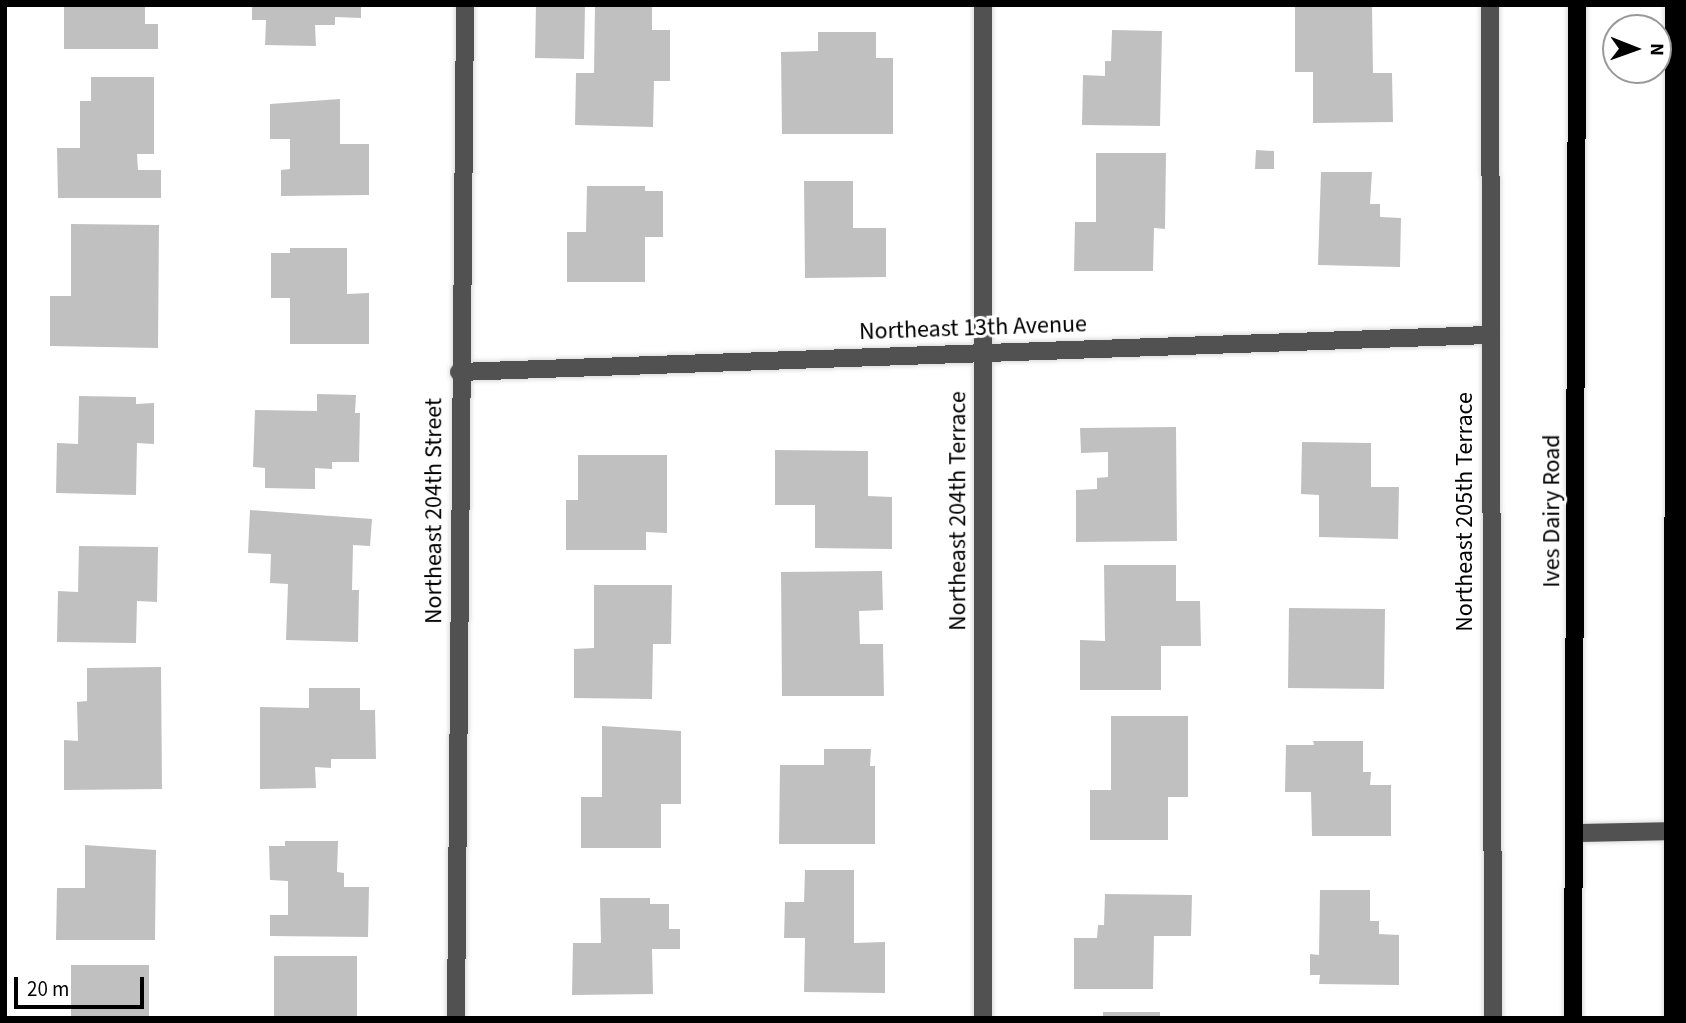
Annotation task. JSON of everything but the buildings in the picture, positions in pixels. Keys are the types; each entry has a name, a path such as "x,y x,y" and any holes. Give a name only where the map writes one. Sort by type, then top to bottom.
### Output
{"main road":[{"name":"Ives Dairy Road","path":"1573,1018 1576,833 1577,5"},
{"path":"1673,1018 1678,831 1674,5"}],"street":[{"name":"Northeast 204th Street","path":"456,1018 459,372 465,5"},
{"name":"Northeast 204th Terrace","path":"982,1018 983,5"},
{"name":"Northeast 205th Terrace","path":"1490,5 1488,335 1493,1018"},
{"name":"Northeast 13th Avenue","path":"459,372 1488,335"},
{"path":"1576,833 1678,831"}]}
